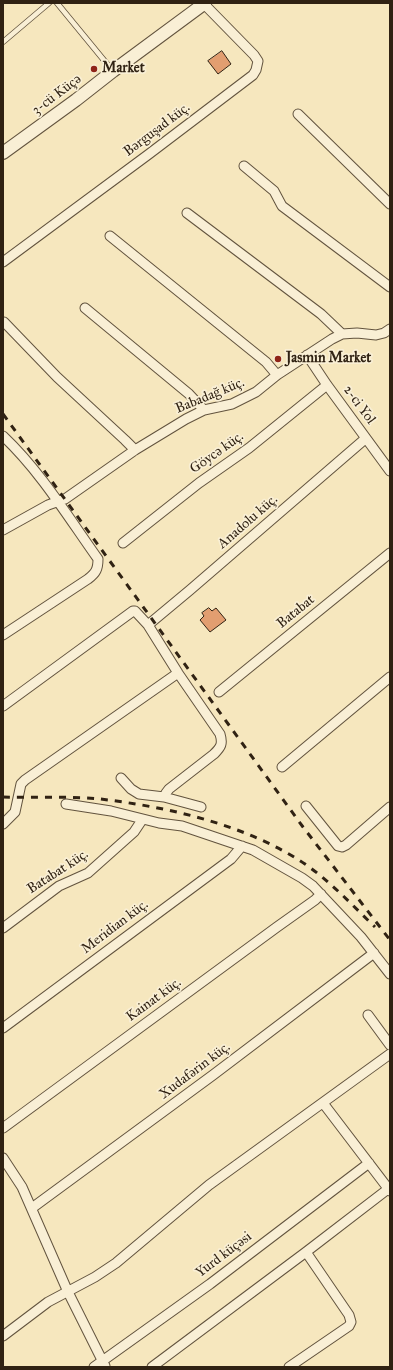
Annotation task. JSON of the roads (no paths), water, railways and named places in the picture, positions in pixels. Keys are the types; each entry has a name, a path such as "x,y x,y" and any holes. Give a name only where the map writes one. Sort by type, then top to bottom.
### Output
{"street":[{"name":"3-cü Küçə","path":"3,153 205,3"},
{"name":"Bərguşad küç.","path":"3,262 253,75 258,61 205,3"},
{"path":"298,114 390,204"},
{"path":"244,166 274,191 282,206 390,287"},
{"path":"187,213 321,314 342,334"},
{"path":"110,236 266,362 277,375"},
{"path":"85,308 189,394 204,410"},
{"path":"4,322 57,378 135,450"},
{"name":"Babadağ küç.","path":"3,530 36,511 71,495 135,450 186,418 204,410 222,407 256,392 277,375 342,334 357,333 376,335 384,333 390,329"},
{"name":"2-ci Yol","path":"307,355 365,439 390,471"},
{"name":"Göycə küç.","path":"123,543 199,483 249,448 327,385"},
{"path":"3,432 6,439 20,452 36,471 98,559 98,567 95,574 3,635"},
{"name":"Anadolu küç.","path":"148,625 365,439"},
{"name":"Batabat","path":"219,692 390,553"},
{"path":"3,706 133,611 138,612 220,734 222,742 220,748 214,754 170,789 164,797"},
{"path":"3,824 15,812 21,784 24,780 178,673"},
{"path":"282,767 390,677"},
{"path":"120,778 131,789 140,794 164,797 201,807"},
{"path":"66,804 111,811 142,820 182,826 253,850 302,878 313,886 361,937 390,974"},
{"path":"306,806 338,846 342,847 390,807"},
{"name":"Batabat küç.","path":"3,928 59,886 88,873 134,832 142,820"},
{"name":"Meridian küç.","path":"3,1028 224,863 239,851 242,846"},
{"name":"Kainat küç.","path":"3,1128 315,900 321,894"},
{"name":"Xudafərin küç.","path":"32,1208 213,1075 374,953"},
{"path":"368,1015 390,1044"},
{"path":"4,1334 48,1302 95,1277 116,1263 209,1185 390,1054"},
{"path":"152,1367 306,1252 388,1184 369,1163 323,1103"},
{"path":"3,1158 22,1187 68,1292 104,1364"},
{"name":"Yurd küçəsi","path":"94,1367 104,1364 369,1163"},
{"path":"289,1367 349,1326 351,1322 349,1315 306,1252"}],"lane":[{"path":"3,42 49,3"},
{"path":"57,3 113,71"}],"railway":[{"path":"3,414 303,827 390,940"},
{"path":"3,797 64,797 126,802 180,813 233,828 282,850 305,864 333,886 375,927"}],"place":[{"name":"Market","path":"94,69"},
{"name":"Jasmin Market","path":"278,359"}]}
